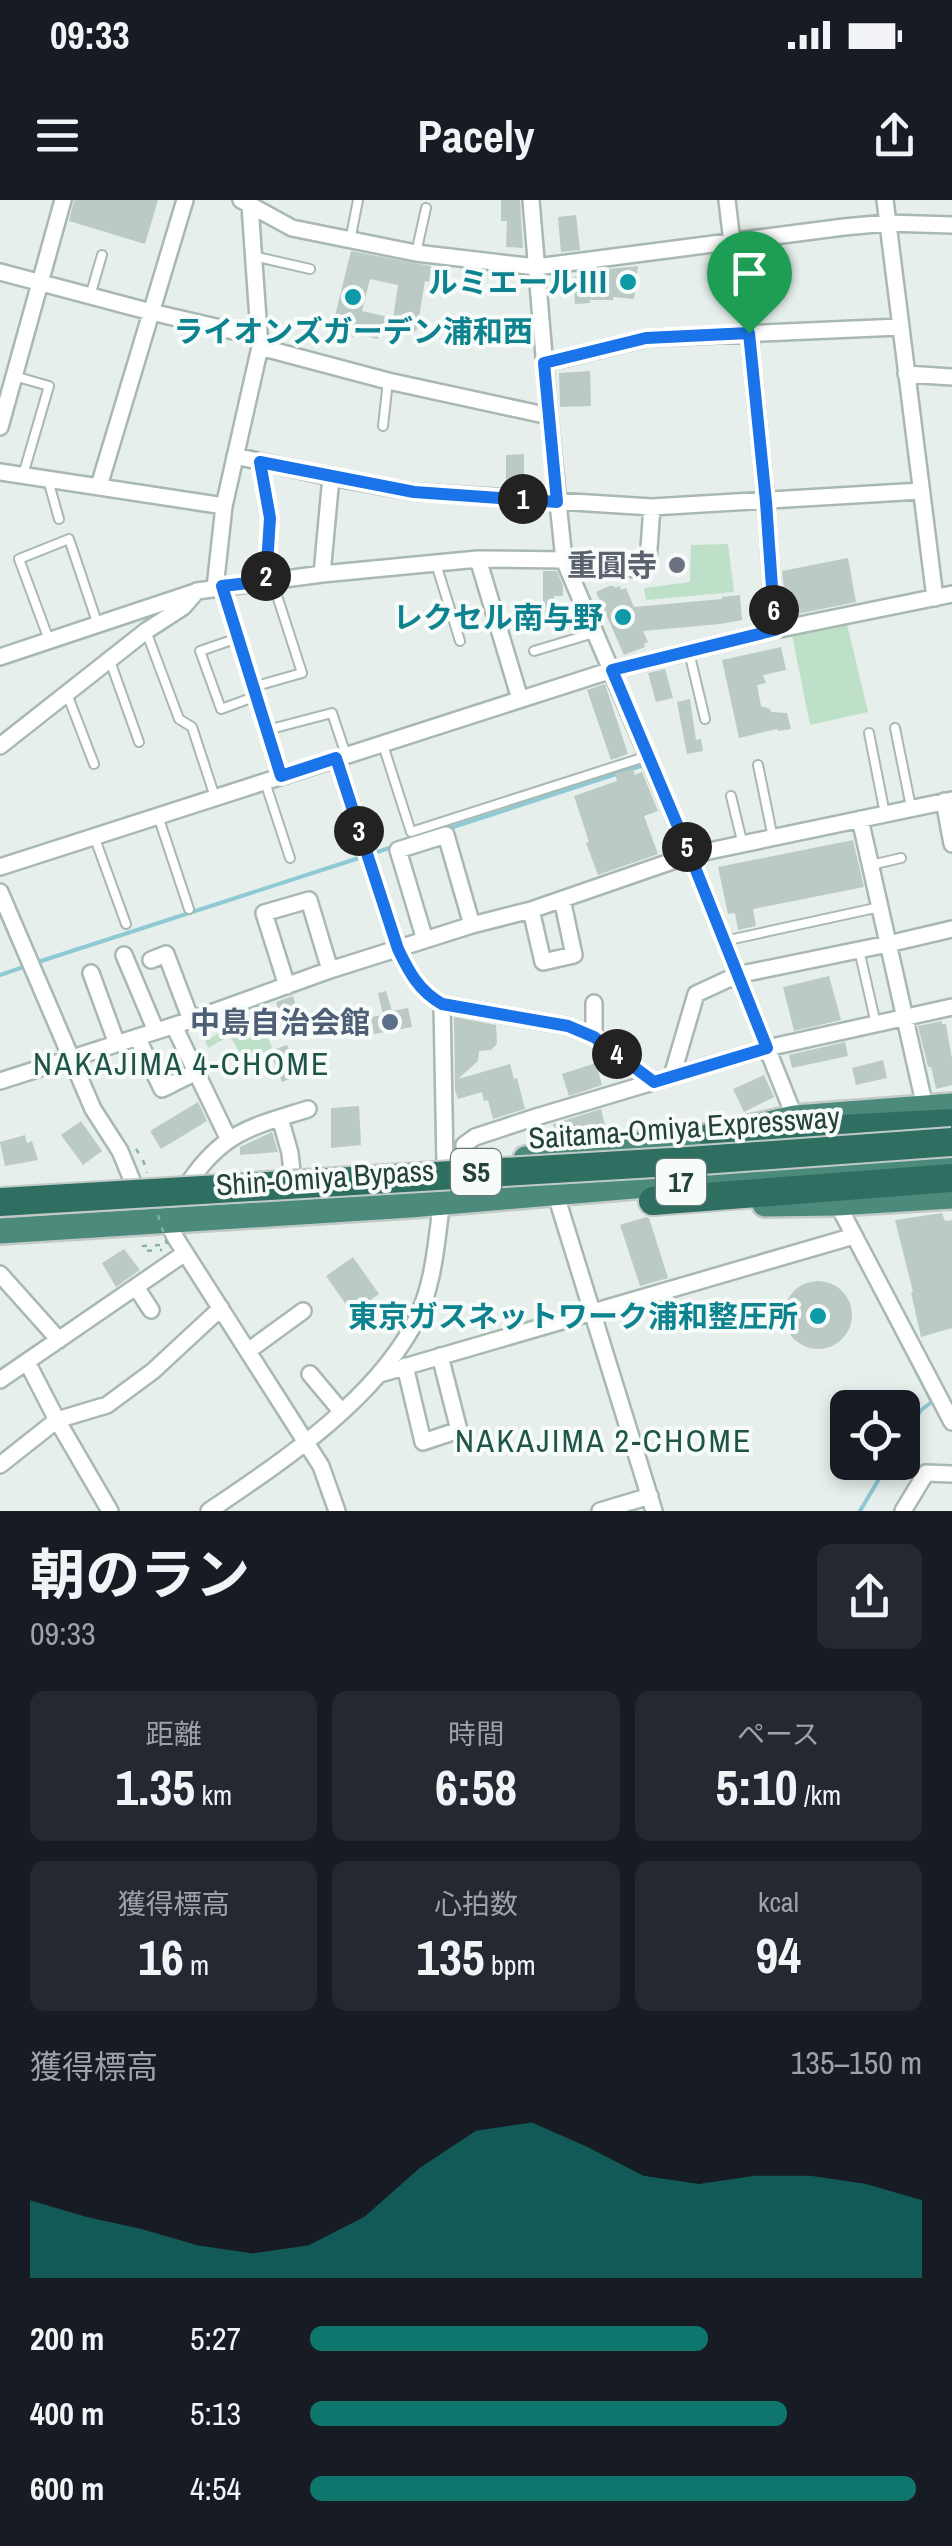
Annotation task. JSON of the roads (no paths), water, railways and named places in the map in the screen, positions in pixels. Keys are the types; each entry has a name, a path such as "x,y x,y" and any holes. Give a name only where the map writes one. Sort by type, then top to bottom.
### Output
{"highway":[{"path":"713,1136 952,1106"},
{"path":"803,1124 952,1123"},
{"name":"17","path":"511,1161 713,1136"},
{"name":"Shin-Omiya Bypass","path":"0,1194 292,1172 952,1143"},
{"name":"Saitama-Omiya Expressway","path":"0,1202 952,1143"},
{"name":"Shin-Omiya Bypass","path":"0,1231 167,1238 410,1204 952,1160"},
{"name":"Saitama-Omiya Expressway","path":"0,1220 952,1160"},
{"path":"826,1195 952,1178"},
{"path":"653,1201 826,1195 952,1196"},
{"name":"17","path":"410,1204 440,1207 653,1201"}],"street":[{"path":"0,427 63,200"},
{"path":"99,486 185,200"},
{"path":"531,200 548,416 565,562 767,1048 803,1124"},
{"path":"728,200 732,242"},
{"path":"885,200 935,598"},
{"path":"246,203 292,228 416,253 536,268 888,223 952,224"},
{"path":"219,587 224,506 259,342 246,203"},
{"path":"0,272 388,380 548,416"},
{"path":"544,363 646,338 900,327"},
{"path":"749,333 775,630"},
{"path":"906,374 952,377"},
{"path":"235,456 414,492 652,507 921,491"},
{"path":"0,472 224,506"},
{"path":"322,574 331,477"},
{"path":"0,657 197,591 269,580 478,559 638,569 648,562 652,507"},
{"path":"478,559 520,699"},
{"path":"0,746 146,630 184,608 197,591"},
{"path":"0,867 612,670 775,630 952,594"},
{"path":"341,757 398,949 411,976 429,996 442,1004 568,1026 594,1037 654,1082"},
{"path":"0,1081 690,855 948,800 952,844"},
{"path":"860,820 925,1108"},
{"path":"425,940 398,850 446,836 472,925"},
{"path":"0,892 93,1109 128,1167 134,1186"},
{"path":"286,986 264,913 309,900 330,970"},
{"path":"530,910 543,962 574,954 562,900"},
{"path":"672,1076 696,994 737,975 952,928"},
{"path":"151,960 166,954 191,1020"},
{"path":"124,956 156,1031"},
{"path":"91,973 117,1044"},
{"path":"594,1002 594,1037"},
{"path":"442,1004 445,1164"},
{"path":"464,1145 536,1118 767,1048 952,1007"},
{"path":"174,1026 228,1138"},
{"path":"138,1037 162,1088 196,1072"},
{"path":"190,1181 208,1156 228,1138 308,1109"},
{"path":"280,1118 292,1172"},
{"path":"826,1195 854,1236 948,1405 952,1422"},
{"path":"559,1205 652,1504 600,1511"},
{"path":"210,1511 307,1444 380,1374 414,1325 433,1272 440,1207"},
{"path":"380,1374 854,1236"},
{"path":"167,1238 186,1253 321,1466 337,1511"},
{"path":"0,1380 186,1253"},
{"path":"0,1274 59,1340"},
{"path":"136,1287 150,1310"},
{"path":"0,1465 57,1420 107,1405 153,1371 221,1308"},
{"path":"248,1350 303,1311"},
{"path":"404,1366 423,1442 459,1430 440,1356"},
{"path":"27,1362 110,1511"},
{"path":"310,1374 341,1411"},
{"path":"903,1511 926,1473 952,1474"}],"lane":[{"path":"350,241 358,200"},
{"path":"416,253 426,208"},
{"path":"90,296 102,256"},
{"path":"253,256 310,269"},
{"path":"14,376 49,386 23,475"},
{"path":"383,426 388,380"},
{"path":"238,638 200,652 221,709 302,673 269,580 270,518 260,462"},
{"path":"47,479 59,519"},
{"path":"49,641 20,558 69,539 98,626"},
{"path":"436,564 460,641"},
{"path":"219,587 267,730 290,858"},
{"path":"146,630 179,719 192,727 216,797"},
{"path":"534,651 594,633"},
{"path":"689,652 705,719"},
{"path":"110,659 138,742"},
{"path":"66,693 94,764"},
{"path":"267,730 332,713 341,757"},
{"path":"895,728 911,808"},
{"path":"869,732 885,814"},
{"path":"382,743 411,832 648,756"},
{"path":"758,765 773,838"},
{"path":"732,796 743,845"},
{"path":"158,816 189,909"},
{"path":"94,836 126,924"},
{"path":"871,866 901,858"},
{"path":"724,941 880,907"},
{"path":"859,950 876,1024"}],"waterway":[{"path":"447,829 645,767"},
{"path":"371,854 395,846"},
{"path":"38,962 362,857"},
{"path":"0,975 29,965"},
{"path":"879,1298 932,1402 920,1412"},
{"path":"860,1511 878,1480"}],"place":[{"name":"ルミエールⅢ","path":"628,282"},
{"name":"ライオンズガーデン浦和西","path":"353,297"},
{"name":"重圓寺","path":"677,565"},
{"name":"レクセル南与野","path":"623,617"},
{"name":"中島自治会館","path":"390,1022"},
{"name":"東京ガスネットワーク浦和整圧所","path":"818,1316"}],"district":[{"name":"NAKAJIMA 4-CHOME","path":"182,1063"},
{"name":"NAKAJIMA 2-CHOME","path":"604,1440"}]}
